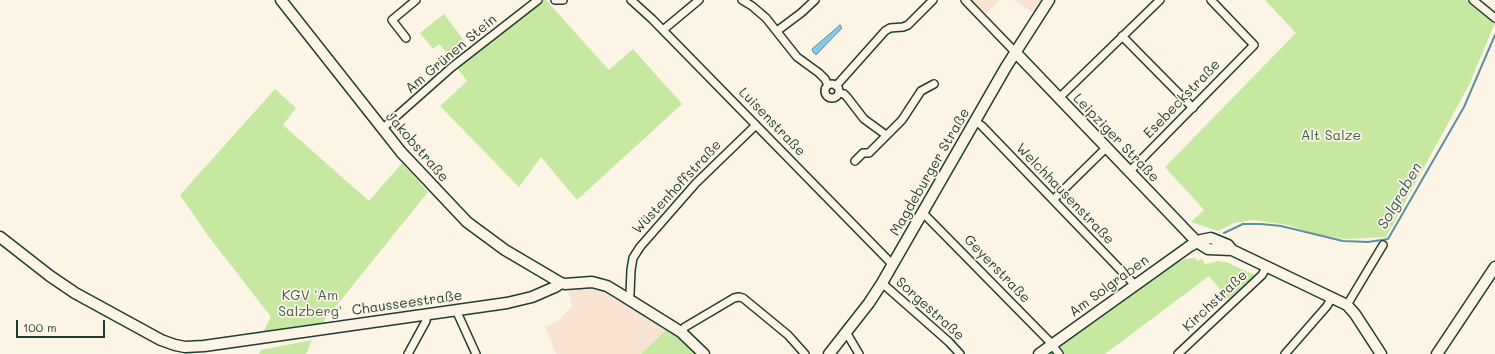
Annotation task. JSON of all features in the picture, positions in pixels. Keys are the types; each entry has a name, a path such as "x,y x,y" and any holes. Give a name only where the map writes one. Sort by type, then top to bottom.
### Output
{"street":[{"name":"Jakobstraße","path":"281,0 382,129 426,180 468,222 505,250 561,283"},
{"path":"406,38 392,20 416,0"},
{"name":"Am Grünen Stein","path":"382,129 452,67 538,0"},
{"name":"Luisenstraße","path":"631,0 663,30 894,264"},
{"path":"663,30 699,0"},
{"path":"742,0 766,18 797,57 825,79 828,85"},
{"path":"777,31 801,13 815,0"},
{"path":"828,85 825,91 827,96 835,98 838,90 885,31 890,28 908,25 933,0"},
{"path":"965,0 1016,53"},
{"name":"Magdeburger Straße","path":"828,354 882,283 894,264 975,121 1049,0"},
{"path":"1059,98 1160,0"},
{"name":"Esebeckstraße","path":"1129,172 1254,45 1211,0"},
{"path":"1473,0 1495,18"},
{"path":"1122,36 1192,108"},
{"name":"Leipziger Straße","path":"1016,53 1197,242 1208,249 1232,250 1347,305 1356,314 1381,354"},
{"path":"828,85 833,84 847,97 864,119 886,135"},
{"path":"855,161 863,153 869,153 902,120 921,91 934,84"},
{"name":"Welchhausenstraße","path":"975,121 1135,285"},
{"name":"Wüstenhoffstraße","path":"628,298 630,294 633,258 640,247 690,189 756,124"},
{"path":"1053,200 1106,148"},
{"name":"Geyerstraße","path":"923,213 1052,345 1059,354"},
{"name":"Chausseestraße","path":"0,237 71,291 160,340 175,345 204,346 427,315 525,299 555,288 561,283 565,284 586,281 599,283 628,298 681,332 704,354"},
{"name":"Am Solgraben","path":"1039,354 1197,242"},
{"path":"1347,305 1383,245"},
{"name":"Kirchstraße","path":"1178,354 1261,277 1267,266"},
{"path":"1437,354 1495,267"},
{"name":"Sorgestraße","path":"882,283 949,342 960,354"},
{"path":"681,332 685,327 734,298 739,297 743,298 788,335 805,354"},
{"path":"1285,354 1328,306 1332,298"},
{"path":"456,310 476,354"},
{"path":"408,354 426,321 427,315"},
{"path":"846,332 859,354"}],"shaded area":[{"path":"972,0 1000,0 985,14"},
{"path":"1014,0 1044,0 1036,14"},
{"path":"580,287 601,291 635,309 667,329 641,354 556,354 545,327 558,321 572,306 568,291"}],"green space":[{"path":"541,0 546,0 609,70 633,49 682,104 577,200 541,157 519,187 440,106 467,81 456,67"},
{"name":"Alt Salze","path":"1265,0 1466,0 1495,23 1469,85 1386,237 1344,239 1315,234 1288,225 1252,220 1234,223 1218,231 1191,222 1204,210 1165,167 1296,33"},
{"path":"444,14 465,42 449,55 439,44 433,49 420,33"},
{"name":"KGV 'Am Salzberg'","path":"275,89 296,108 283,125 369,201 402,163 428,192 320,326 262,334 271,317 209,237 180,195"},
{"path":"1195,258 1197,261 1202,259 1205,264 1218,261 1226,262 1255,275 1228,299 1209,276 1105,354 1049,354 1174,265 1185,259"},
{"path":"667,329 693,347 697,354 641,354"},
{"path":"312,340 306,354 259,354 261,350"}],"water":[{"path":"840,25 842,28 816,55 812,49"}],"waterway":[{"name":"Solgraben","path":"1224,233 1243,224 1261,224 1281,226 1343,241 1368,242 1388,239 1464,107 1495,35"}]}
